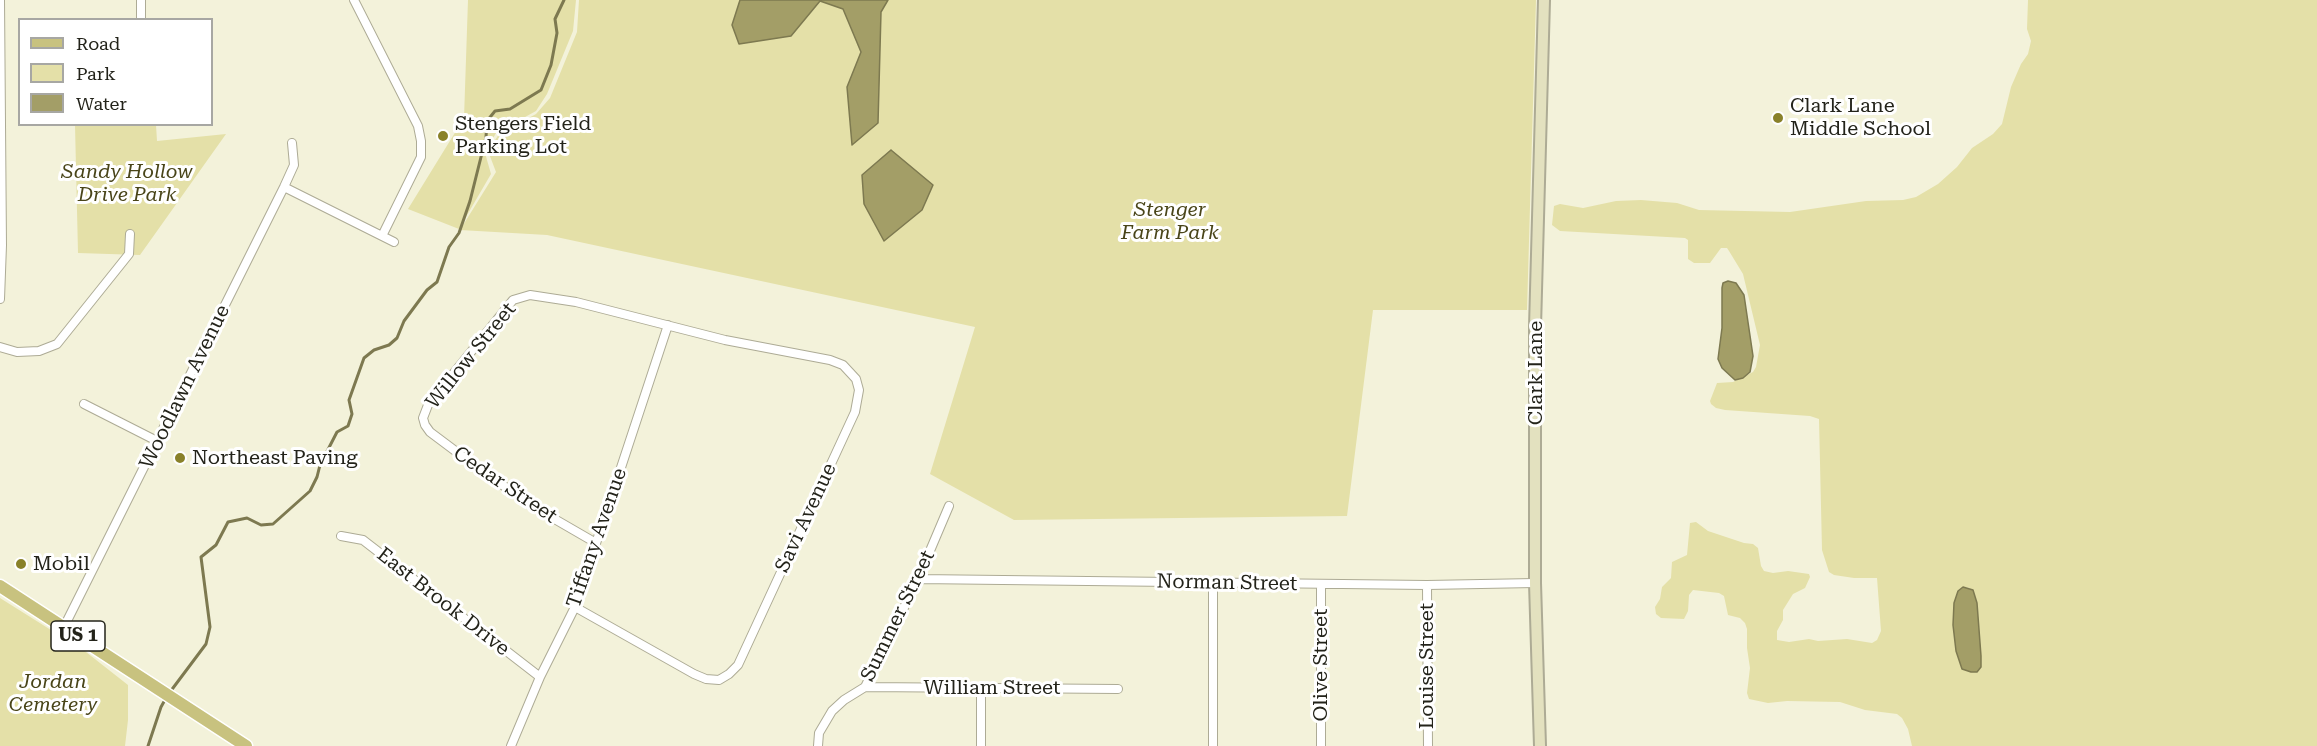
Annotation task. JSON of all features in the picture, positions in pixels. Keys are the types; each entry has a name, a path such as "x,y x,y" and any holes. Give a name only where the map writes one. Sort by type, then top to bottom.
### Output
{"main road":[{"name":"Clark Lane","path":"1540,746 1535,584 1535,327 1544,0"},
{"name":"US 1","path":"0,586 246,746"}],"street":[{"path":"0,0 2,245 0,299"},
{"path":"141,0 141,18"},
{"path":"354,0 418,126 421,141 421,157 382,236"},
{"name":"Woodlawn Avenue","path":"64,627 284,187 294,165 292,143"},
{"path":"284,187 394,242"},
{"path":"0,347 17,352 39,351 57,344 129,254 130,234"},
{"name":"Savi Avenue","path":"522,296 540,295 576,302 725,340 830,360 843,365 856,379 859,390 855,412 738,665 729,674 719,680 706,679 694,674 575,607"},
{"name":"Willow Street","path":"423,418 428,405 463,361 513,300 522,296"},
{"name":"Tiffany Avenue","path":"511,746 540,677 575,607 668,325"},
{"path":"84,404 157,441"},
{"name":"Cedar Street","path":"423,418 430,432 482,471 539,510 596,543"},
{"name":"Summer Street","path":"819,746 819,733 832,711 844,700 865,687 918,579 949,506"},
{"name":"East Brook Drive","path":"341,536 363,540 540,677"},
{"name":"Norman Street","path":"918,579 1321,585 1535,584"},
{"path":"1213,583 1213,746"},
{"name":"Olive Street","path":"1321,585 1321,746"},
{"name":"Louise Street","path":"1427,585 1428,746"},
{"name":"William Street","path":"865,687 1118,689"},
{"path":"981,688 981,746"}],"green space":[{"path":"468,0 576,0 573,31 547,94 536,111 496,133 485,153 491,174 459,229 408,209 464,118"},
{"name":"Stenger Farm Park","path":"579,0 1536,0 1527,310 1373,310 1347,516 1014,520 930,474 975,327 547,235 460,230 496,172 488,151 499,134 536,114 550,98 577,32"},
{"path":"2028,0 2317,0 2317,746 1912,746 1908,729 1897,714 1865,710 1840,702 1768,703 1749,699 1747,693 1750,668 1747,629 1740,618 1728,615 1724,596 1719,593 1693,590 1689,595 1688,611 1684,619 1661,618 1656,614 1655,607 1660,599 1662,587 1671,578 1672,562 1687,555 1690,523 1696,522 1708,531 1753,544 1758,548 1764,571 1809,574 1805,588 1793,594 1783,610 1783,620 1777,631 1777,640 1789,642 1809,639 1818,641 1847,639 1872,643 1877,640 1881,631 1877,578 1834,575 1829,572 1822,550 1819,419 1810,416 1725,410 1711,404 1717,383 1733,382 1753,372 1760,345 1743,274 1727,248 1721,248 1710,263 1694,263 1688,259 1688,240 1685,238 1560,231 1552,225 1554,206 1560,204 1583,208 1616,201 1641,200 1677,203 1699,210 1790,212 1866,201 1903,200 1916,197 1938,184 1957,167 1972,148 1993,134 2002,124 2011,87 2028,54 2031,41 2027,29","holes":["1963,587 1970,588 1962,669 1956,651 1953,625 1958,591"]},
{"name":"Sandy Hollow Drive Park","path":"75,126 156,126 157,141 226,134 140,255 78,253"},
{"name":"Jordan Cemetery","path":"0,598 86,652 128,685 125,746 0,746"}],"water":[{"path":"740,0 888,0 881,12 878,123 852,145 847,87 861,52 843,9 820,1 791,36 739,44 732,25"},
{"path":"891,150 933,185 922,210 884,241 864,204 862,175"},
{"path":"1728,281 1736,283 1744,295 1753,356 1750,372 1743,378 1735,380 1722,368 1718,359 1722,328 1722,288 1723,283"},
{"path":"1963,587 1973,590 1977,603 1981,667 1977,672 1962,669 1956,651 1953,625 1954,603 1958,591"}],"waterway":[{"path":"170,692 206,644 210,627 201,557 216,545 228,522 247,518 261,525 273,524 310,491 337,432 348,426 352,414 349,400 364,358 374,350 389,345 397,338 404,321 427,290 437,282 449,247 459,233 470,201 486,137 487,121 495,111 510,109 541,90 551,65 557,33 555,19 564,0"},
{"path":"148,746 166,698"}],"place":[{"name":"Clark Lane Middle School","path":"1778,118"},
{"name":"Stengers Field Parking Lot","path":"443,136"},
{"name":"Northeast Paving","path":"180,458"},
{"name":"Mobil","path":"21,564"}]}
